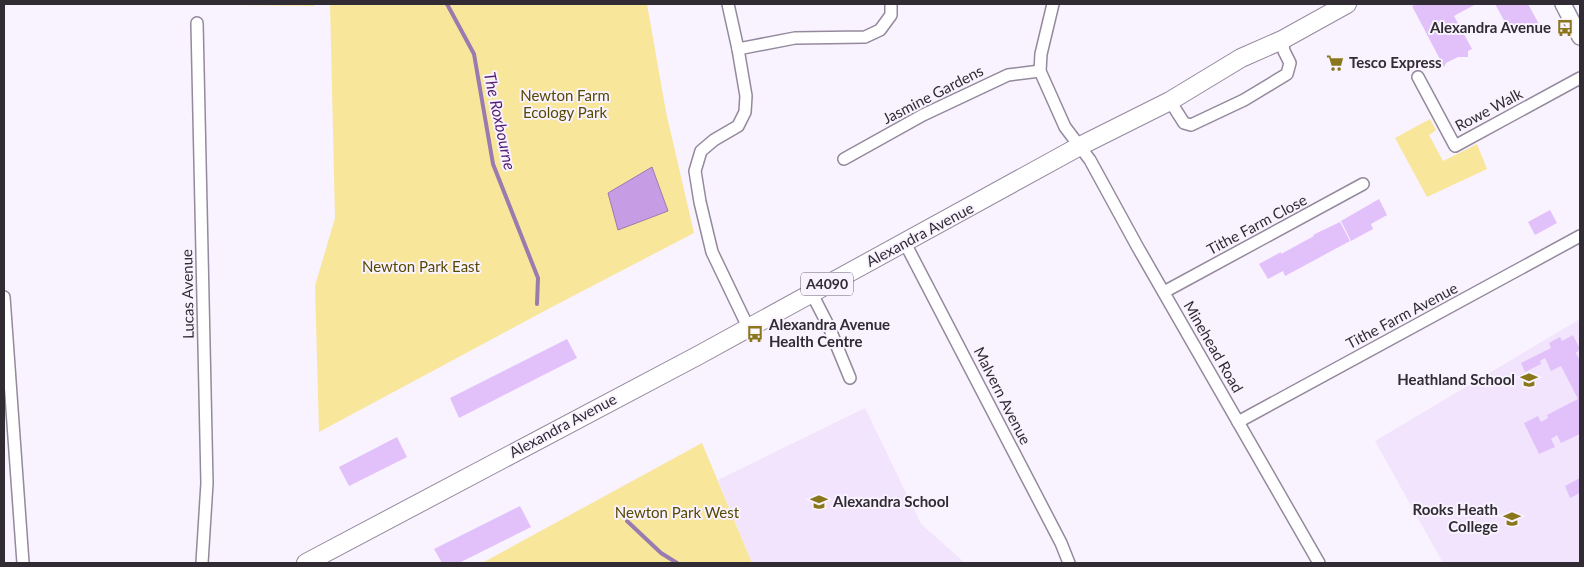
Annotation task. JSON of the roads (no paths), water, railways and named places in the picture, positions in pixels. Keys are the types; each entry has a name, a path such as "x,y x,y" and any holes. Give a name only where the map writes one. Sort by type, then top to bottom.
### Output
{"main road":[{"name":"Alexandra Avenue","path":"306,563 748,328 1080,146 1170,100 1241,58 1282,40 1346,4"}],"street":[{"path":"728,4 746,96 745,112 738,126 714,140 701,151 695,171 712,252 748,328"},
{"path":"738,49 795,38 865,37 880,30 891,15 891,4"},
{"path":"1040,71 1041,54 1053,4"},
{"path":"1562,4 1580,37"},
{"name":"Lucas Avenue","path":"197,23 207,483 202,563"},
{"path":"1170,100 1184,123 1191,125 1244,100 1287,74 1290,63 1284,51 1282,40"},
{"name":"Minehead Road","path":"1040,71 1065,127 1090,160 1319,563"},
{"name":"Jasmine Gardens","path":"844,159 923,115 1008,75 1040,71"},
{"name":"Rowe Walk","path":"1418,77 1455,146 1580,78"},
{"name":"Tithe Farm Close","path":"1164,292 1363,184"},
{"name":"Tithe Farm Avenue","path":"1238,422 1580,236"},
{"name":"Malvern Avenue","path":"905,243 1052,526 1069,563"},
{"path":"811,292 829,327 850,378"},
{"path":"4,297 23,563"}],"waterway":[{"name":"The Roxbourne","path":"447,4 474,54 493,164 538,278 537,304"},
{"name":"The Roxbourne","path":"627,521 661,553 677,563"}],"place":[{"name":"Alexandra Avenue","path":"1565,28"},
{"name":"Tesco Express","path":"1335,63"},
{"name":"Alexandra Avenue Health Centre","path":"755,334"},
{"name":"Heathland School","path":"1529,380"},
{"name":"Alexandra School","path":"819,502"},
{"name":"Rooks Heath College","path":"1512,519"}],"park label":[{"name":"Newton Farm Ecology Park","path":"565,104"},
{"name":"Newton Park East","path":"421,267"},
{"name":"Newton Park West","path":"677,513"}]}
